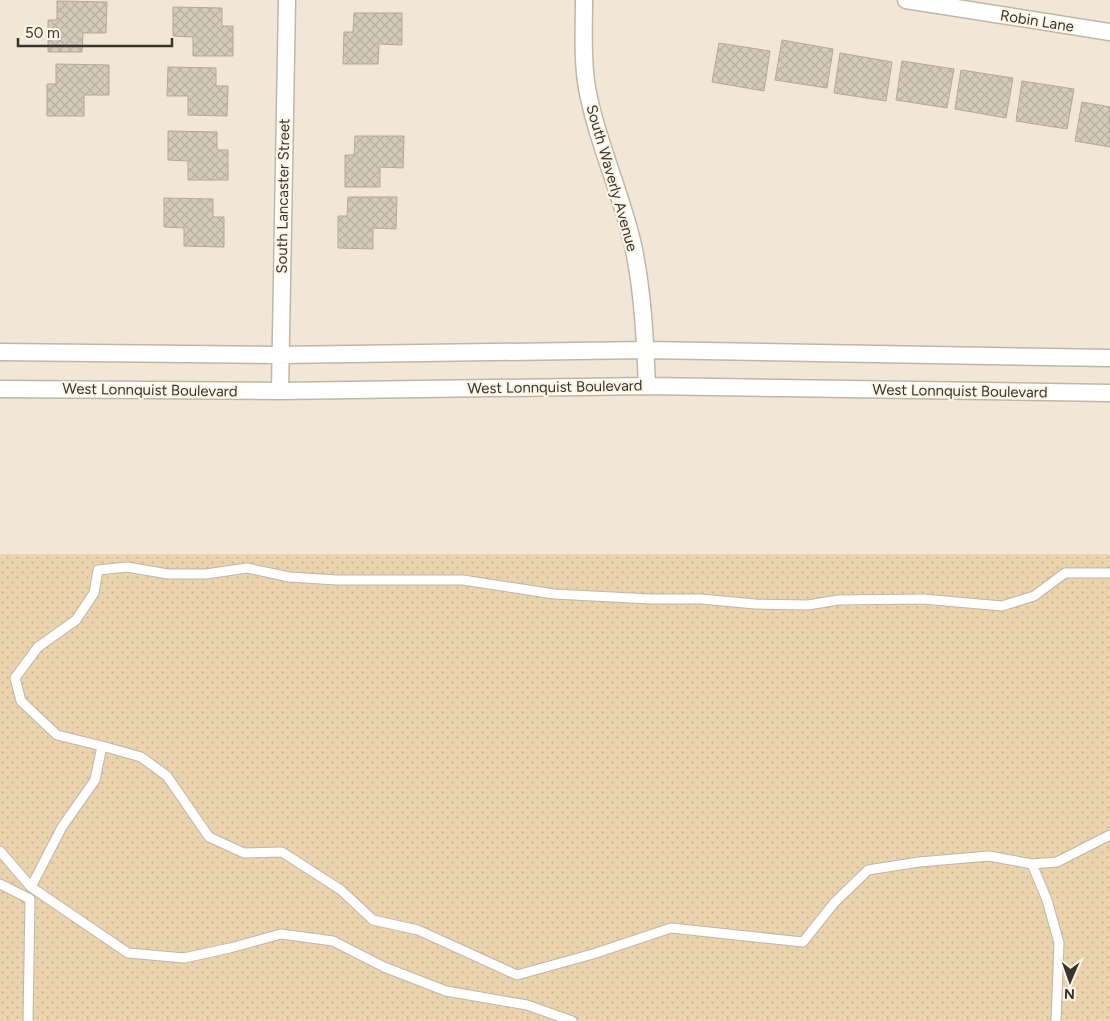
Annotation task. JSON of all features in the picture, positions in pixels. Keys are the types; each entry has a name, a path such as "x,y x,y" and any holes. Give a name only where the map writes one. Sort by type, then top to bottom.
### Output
{"street":[{"name":"South Lancaster Street","path":"280,392 279,354 287,0"},
{"name":"South Waverly Avenue","path":"584,0 583,38 587,86 596,125 622,202 633,247 643,306 648,386"},
{"name":"Robin Lane","path":"906,0 1110,32"},
{"path":"0,352 279,354 646,350 1110,358"},
{"name":"West Lonnquist Boulevard","path":"0,389 280,392 648,386 1110,394"}],"lane":[{"path":"1110,572 1065,573 1034,596 1002,606 923,599 838,600 808,604 651,599 554,594 463,580 337,580 289,577 247,568 206,574 168,574 127,567 98,570 94,593 76,620 38,647 15,678 21,701 56,735 141,757 167,776 209,837 244,853 282,852 341,890 373,920 418,930 517,975 594,954 671,928 803,942 834,903 868,870 920,862 989,856 1032,864 1057,862 1110,835"},
{"path":"31,887 62,826 95,780 102,746"},
{"path":"0,851 31,887 128,953 184,958 281,934 333,941 384,967 446,991 527,1005 572,1021"},
{"path":"1032,864 1047,900 1059,943 1056,1021"},
{"path":"0,884 30,899 28,1021"}],"shaded area":[{"path":"0,554 1110,554 1110,1021 0,1021"}],"building":[{"path":"57,1 107,2 106,33 83,33 82,52 48,52 48,20 57,20"},
{"path":"173,7 222,8 222,26 233,26 233,56 193,56 193,37 173,36"},
{"path":"354,13 402,13 402,45 379,44 378,64 343,64 344,32 353,32"},
{"path":"782,40 833,49 827,88 775,80"},
{"path":"719,43 770,51 764,91 712,82"},
{"path":"840,53 892,62 886,101 834,93"},
{"path":"902,61 954,69 947,108 896,100"},
{"path":"56,64 109,65 109,95 84,95 84,116 47,116 47,84 56,84"},
{"path":"168,67 216,68 216,86 228,86 227,116 188,115 188,96 167,96"},
{"path":"961,70 1013,78 1006,118 955,109"},
{"path":"1022,81 1074,89 1067,129 1016,121"},
{"path":"1082,102 1110,107 1110,147 1075,141"},
{"path":"168,131 217,132 217,150 228,150 228,180 188,180 188,161 168,160"},
{"path":"355,136 404,136 403,168 380,167 380,187 345,187 345,155 354,155"},
{"path":"348,197 397,197 396,229 373,228 373,249 338,248 338,216 347,216"},
{"path":"164,198 213,199 213,217 224,217 224,247 184,246 184,228 164,227"}]}
